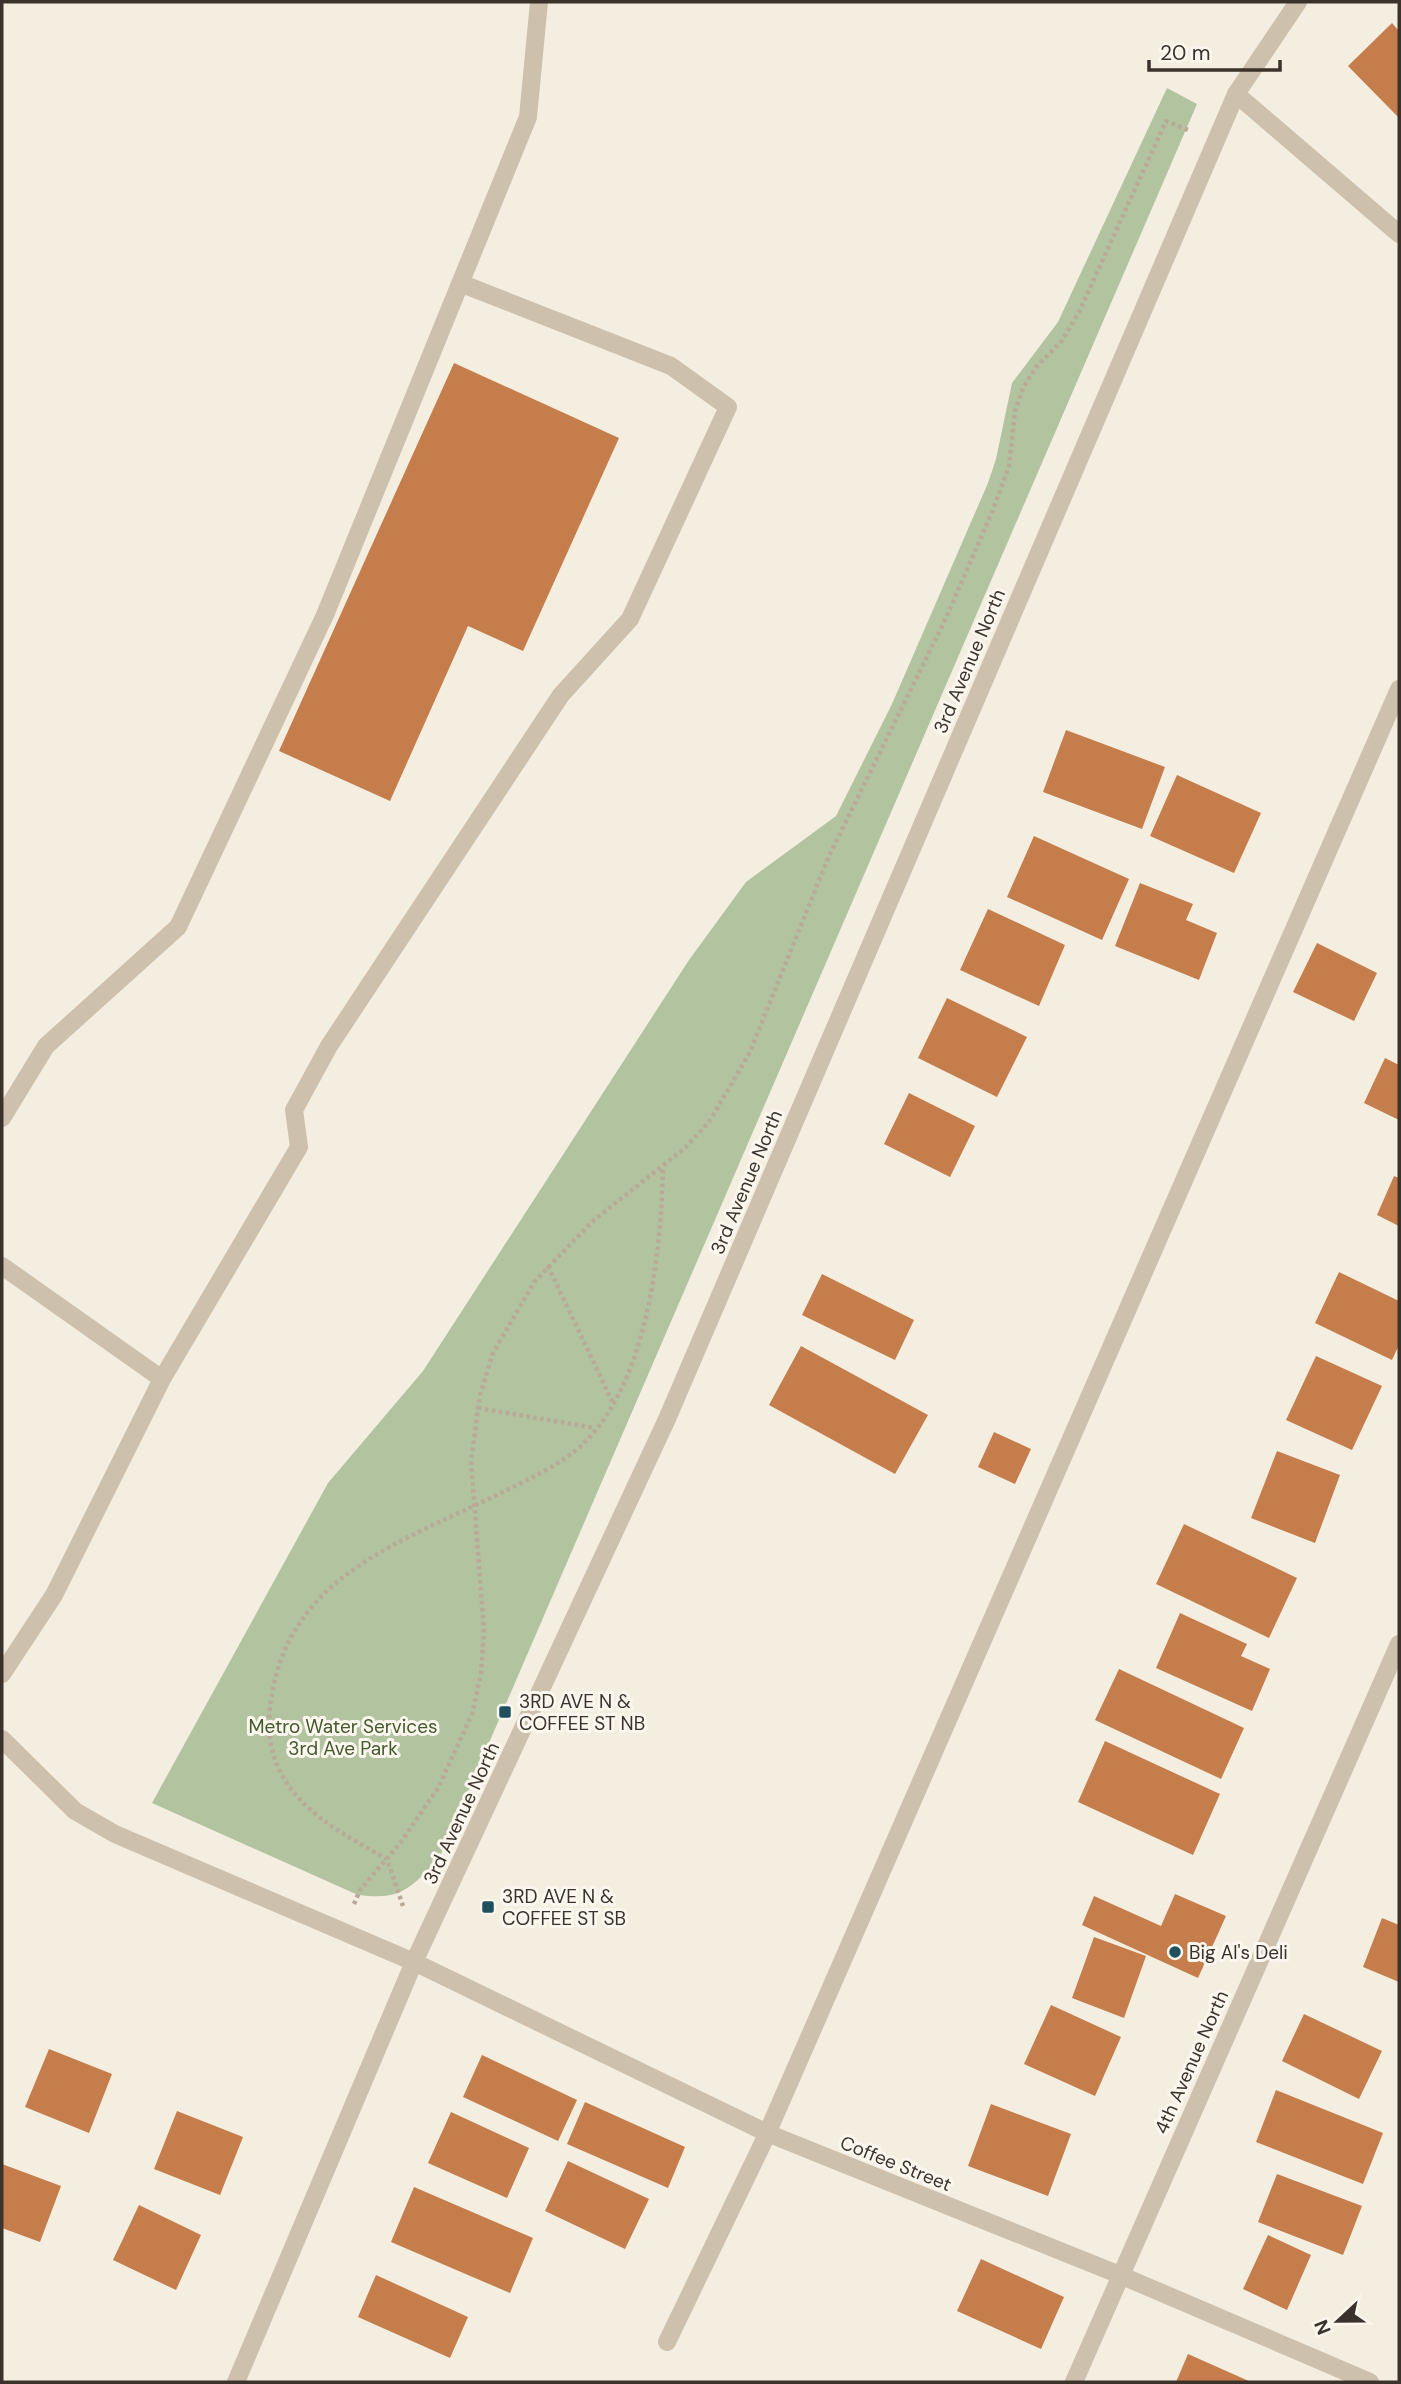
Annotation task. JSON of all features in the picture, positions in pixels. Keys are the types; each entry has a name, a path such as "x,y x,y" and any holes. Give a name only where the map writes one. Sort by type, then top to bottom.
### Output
{"street":[{"path":"2,1118 47,1046 178,928 325,615 528,117 539,2"},
{"name":"3rd Avenue North","path":"236,2382 414,1962 667,1419 1236,94 1298,2"},
{"path":"1236,94 1399,234"},
{"path":"2,1674 54,1595 162,1379 299,1147 294,1110 329,1046 561,695 631,619 728,407 671,366 460,283"},
{"path":"667,2342 767,2133 1399,689"},
{"path":"2,1266 162,1379"},
{"name":"4th Avenue North","path":"1074,2382 1399,1644"},
{"name":"Coffee Street","path":"2,1739 75,1811 115,1834 414,1962 767,2133 1119,2275 1370,2382"}],"path":[{"path":"342,1931 360,1890 387,1859 438,1788 472,1714 481,1674 484,1630 471,1461 478,1408 493,1353 535,1281 548,1266 594,1220 663,1166 709,1122 749,1054 829,856 946,618 992,512 1009,466 1016,411 1023,388 1061,342 1079,312 1166,121 1216,141"},
{"path":"387,1859 330,1826 293,1794 280,1773 271,1742 269,1714 272,1683 282,1655 320,1595 348,1572 381,1551 543,1473 581,1445 595,1429 612,1402 634,1350 656,1273 663,1166"},
{"path":"548,1266 612,1402"},
{"path":"478,1408 595,1429"}],"green space":[{"name":"Metro Water Services 3rd Ave Park","path":"1167,88 1197,104 438,1861 403,1891 384,1896 358,1895 152,1803 328,1483 423,1371 689,960 746,882 836,816 892,704 988,483 996,459 1012,383 1058,322"}],"building":[{"path":"1392,23 1399,31 1399,118 1348,66"},
{"path":"454,363 619,438 523,651 468,626 390,801 279,751"},
{"path":"1066,730 1165,767 1142,829 1043,792"},
{"path":"1177,775 1261,813 1234,873 1150,836"},
{"path":"1034,836 1129,879 1102,940 1007,897"},
{"path":"1140,883 1193,904 1186,920 1217,933 1199,980 1115,946"},
{"path":"988,909 1065,945 1039,1006 960,970"},
{"path":"1317,943 1377,973 1354,1021 1293,992"},
{"path":"947,998 1027,1037 997,1097 918,1058"},
{"path":"1385,1058 1399,1065 1399,1120 1364,1103"},
{"path":"909,1093 975,1126 950,1177 884,1144"},
{"path":"1394,1176 1399,1178 1399,1226 1377,1215"},
{"path":"1339,1272 1399,1301 1399,1345 1392,1360 1315,1323"},
{"path":"822,1274 914,1320 895,1360 802,1315"},
{"path":"801,1346 928,1415 895,1474 769,1405"},
{"path":"1316,1356 1382,1386 1352,1450 1286,1420"},
{"path":"994,1432 1031,1449 1015,1484 978,1467"},
{"path":"1277,1451 1340,1475 1315,1543 1251,1518"},
{"path":"1184,1524 1297,1578 1269,1638 1156,1584"},
{"path":"1180,1613 1247,1644 1241,1656 1270,1669 1252,1711 1156,1668"},
{"path":"1119,1669 1244,1728 1221,1779 1095,1720"},
{"path":"1105,1741 1220,1794 1193,1855 1078,1802"},
{"name":"Big Al's Deli","path":"1175,1894 1226,1916 1198,1978 1082,1925 1094,1896 1161,1926"},
{"path":"1382,1918 1399,1925 1399,1982 1363,1967"},
{"path":"1094,1937 1146,1956 1124,2018 1072,1998"},
{"path":"1051,2005 1121,2037 1095,2096 1024,2064"},
{"path":"1304,2014 1382,2051 1359,2099 1282,2061"},
{"path":"49,2049 112,2074 89,2133 25,2107"},
{"path":"482,2055 577,2100 558,2141 463,2097"},
{"path":"1276,2090 1383,2133 1363,2184 1256,2142"},
{"path":"585,2102 685,2147 668,2188 567,2144"},
{"path":"991,2104 1071,2134 1048,2196 968,2166"},
{"path":"177,2111 243,2137 220,2195 154,2169"},
{"path":"451,2112 529,2148 507,2198 428,2163"},
{"path":"568,2161 649,2199 625,2249 545,2211"},
{"path":"2,2164 61,2186 40,2242 2,2228"},
{"path":"1277,2174 1362,2206 1343,2255 1258,2222"},
{"path":"414,2187 533,2238 510,2293 391,2242"},
{"path":"139,2205 201,2235 176,2290 113,2260"},
{"path":"1268,2235 1311,2255 1287,2310 1243,2289"},
{"path":"981,2259 1064,2297 1041,2349 957,2311"},
{"path":"376,2275 468,2317 450,2358 358,2317"},
{"path":"1188,2354 1251,2382 1176,2382"}],"place":[{"name":"3RD AVE N & COFFEE ST NB","path":"505,1712"},
{"name":"3RD AVE N & COFFEE ST SB","path":"488,1907"},
{"name":"Big Al's Deli","path":"1175,1952"}]}
